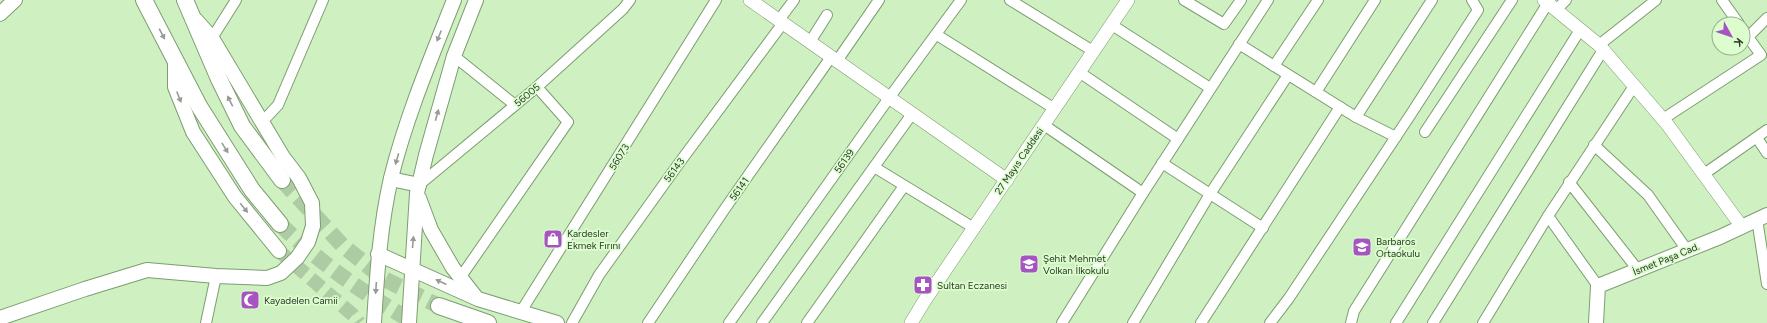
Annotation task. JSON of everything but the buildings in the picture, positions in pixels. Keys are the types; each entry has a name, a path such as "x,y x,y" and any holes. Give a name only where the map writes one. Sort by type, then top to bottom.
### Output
{"main road":[{"path":"0,14 15,0"},
{"path":"144,0 199,106 252,190 280,224"},
{"path":"185,0 219,79 242,126 282,180"},
{"path":"374,323 378,254 391,179 400,146 432,56 454,0"},
{"path":"409,323 411,268 418,189 454,56 476,0"},
{"path":"0,318 146,270 216,276 267,278 281,273 297,258 308,242 312,226 312,203 299,178 283,157 263,121 212,38 193,17"},
{"path":"174,58 175,87 193,132 235,197 279,251"},
{"path":"391,179 418,189"},
{"path":"418,189 431,230 460,278 478,299"},
{"name":"İsmet Paşa Cad.","path":"1598,286 1742,227 1762,217"},
{"path":"378,254 478,299 557,323"},
{"path":"1596,323 1598,286"},
{"path":"439,306 488,323"}],"street":[{"path":"212,38 236,0"},
{"path":"263,121 278,105 323,0"},
{"name":"56005","path":"418,189 537,87 623,9 630,0"},
{"name":"56073","path":"520,313 716,0"},
{"path":"750,0 1007,180"},
{"name":"56143","path":"572,323 599,275 781,21 794,0"},
{"name":"56141","path":"648,323 729,203 879,0"},
{"name":"56139","path":"729,323 889,98 961,0"},
{"path":"1010,0 1094,51"},
{"name":"27 Mayıs Caddesi","path":"911,323 1128,0"},
{"path":"1184,0 1224,24 1240,0"},
{"path":"1062,323 1162,163 1268,0"},
{"path":"1274,66 1318,0"},
{"path":"1316,92 1374,0"},
{"path":"1356,117 1432,0"},
{"path":"1270,323 1289,298 1396,137 1478,10 1472,0"},
{"path":"1425,132 1512,0"},
{"path":"1351,323 1354,312 1549,4 1566,0"},
{"path":"1433,323 1601,47 1656,0"},
{"path":"1722,0 1733,16"},
{"path":"1549,4 1601,47 1663,119 1742,227"},
{"path":"810,42 827,15"},
{"path":"1751,30 1767,18"},
{"path":"1112,24 1210,88"},
{"path":"1396,323 1580,30"},
{"path":"936,35 1055,109"},
{"path":"1663,119 1761,55 1751,41"},
{"path":"1239,44 1356,117 1396,137"},
{"path":"454,56 515,105"},
{"path":"1079,72 1178,139"},
{"path":"1133,323 1210,194 1288,74"},
{"path":"1483,323 1569,182 1634,86"},
{"path":"460,278 568,122 537,87"},
{"path":"1202,323 1340,107"},
{"path":"762,323 912,114"},
{"path":"1044,125 1143,193"},
{"path":"1704,174 1767,130"},
{"path":"1757,138 1767,153"},
{"path":"1594,145 1648,195 1687,250"},
{"path":"1162,163 1263,228"},
{"path":"874,167 974,228"},
{"path":"1569,182 1638,270"},
{"path":"807,323 904,186"},
{"path":"1548,216 1598,286"},
{"path":"1762,217 1767,284"},
{"path":"206,323 216,276"}],"tunnel":[{"path":"282,180 342,245 384,279 439,306"},
{"path":"280,224 344,278 415,323"},
{"path":"279,251 353,315 359,323"}],"place":[{"name":"Kardesler Ekmek Fırını","path":"553,239"},
{"name":"Barbaros Ortaokulu","path":"1362,247"},
{"name":"Şehit Mehmet Volkan İlkokulu","path":"1029,264"},
{"name":"Sultan Eczanesi","path":"923,285"},
{"name":"Kayadelen Camii","path":"250,300"}]}
